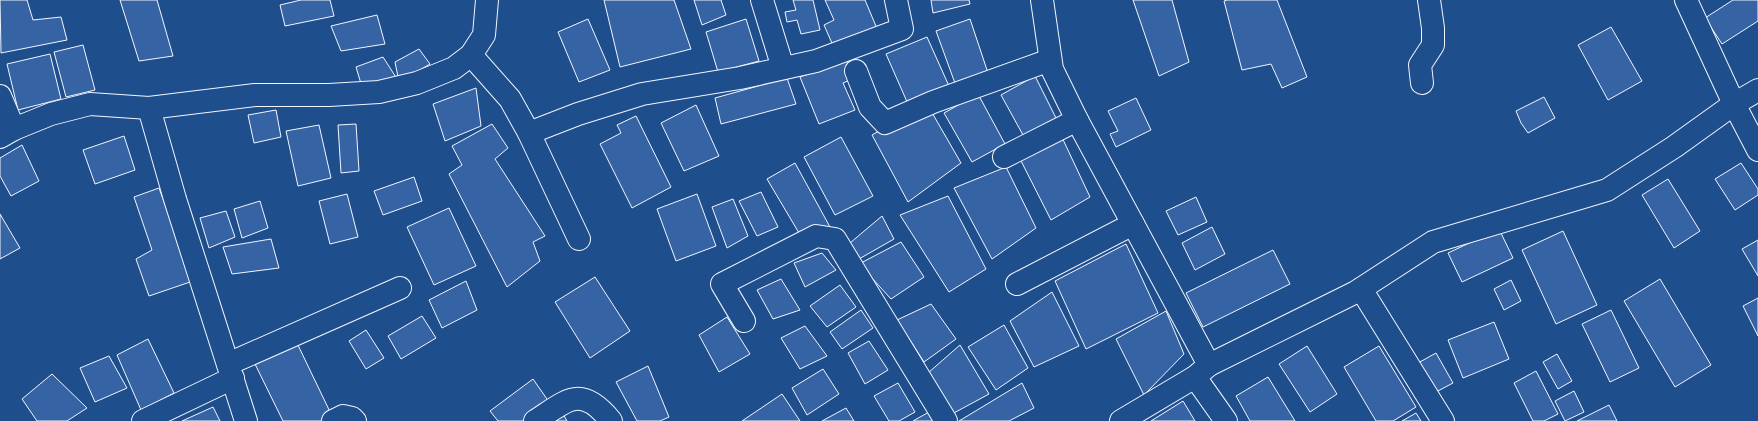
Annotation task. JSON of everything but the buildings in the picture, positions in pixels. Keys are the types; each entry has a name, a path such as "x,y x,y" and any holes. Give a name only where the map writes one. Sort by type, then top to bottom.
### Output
{"street":[{"path":"0,96 7,133 51,114 90,104 149,108 255,95 329,95 378,92 417,83 454,68 471,55 484,35 487,0"},
{"path":"762,0 783,68"},
{"path":"529,133 578,114 642,94 740,78 816,61 902,29 896,0"},
{"path":"1042,0 1052,69 1133,224 1226,421"},
{"path":"1422,83 1420,65 1433,45 1433,28 1429,0"},
{"path":"1686,0 1734,104 1758,150"},
{"path":"471,55 510,100 529,133 579,239"},
{"path":"856,71 870,107 885,122 933,102 1050,60"},
{"path":"1121,421 1202,371 1362,289 1433,242 1607,190 1674,147 1734,104 1758,90"},
{"path":"149,108 175,199 246,421"},
{"path":"1004,156 1077,120"},
{"path":"1017,284 1133,224"},
{"path":"744,321 722,284 816,236 835,239 946,421"},
{"path":"143,421 231,372 400,288"},
{"path":"1362,289 1443,421"},
{"path":"535,421 570,400 582,397 592,401 611,421"},
{"path":"333,421 343,416 352,418 355,421"}]}
